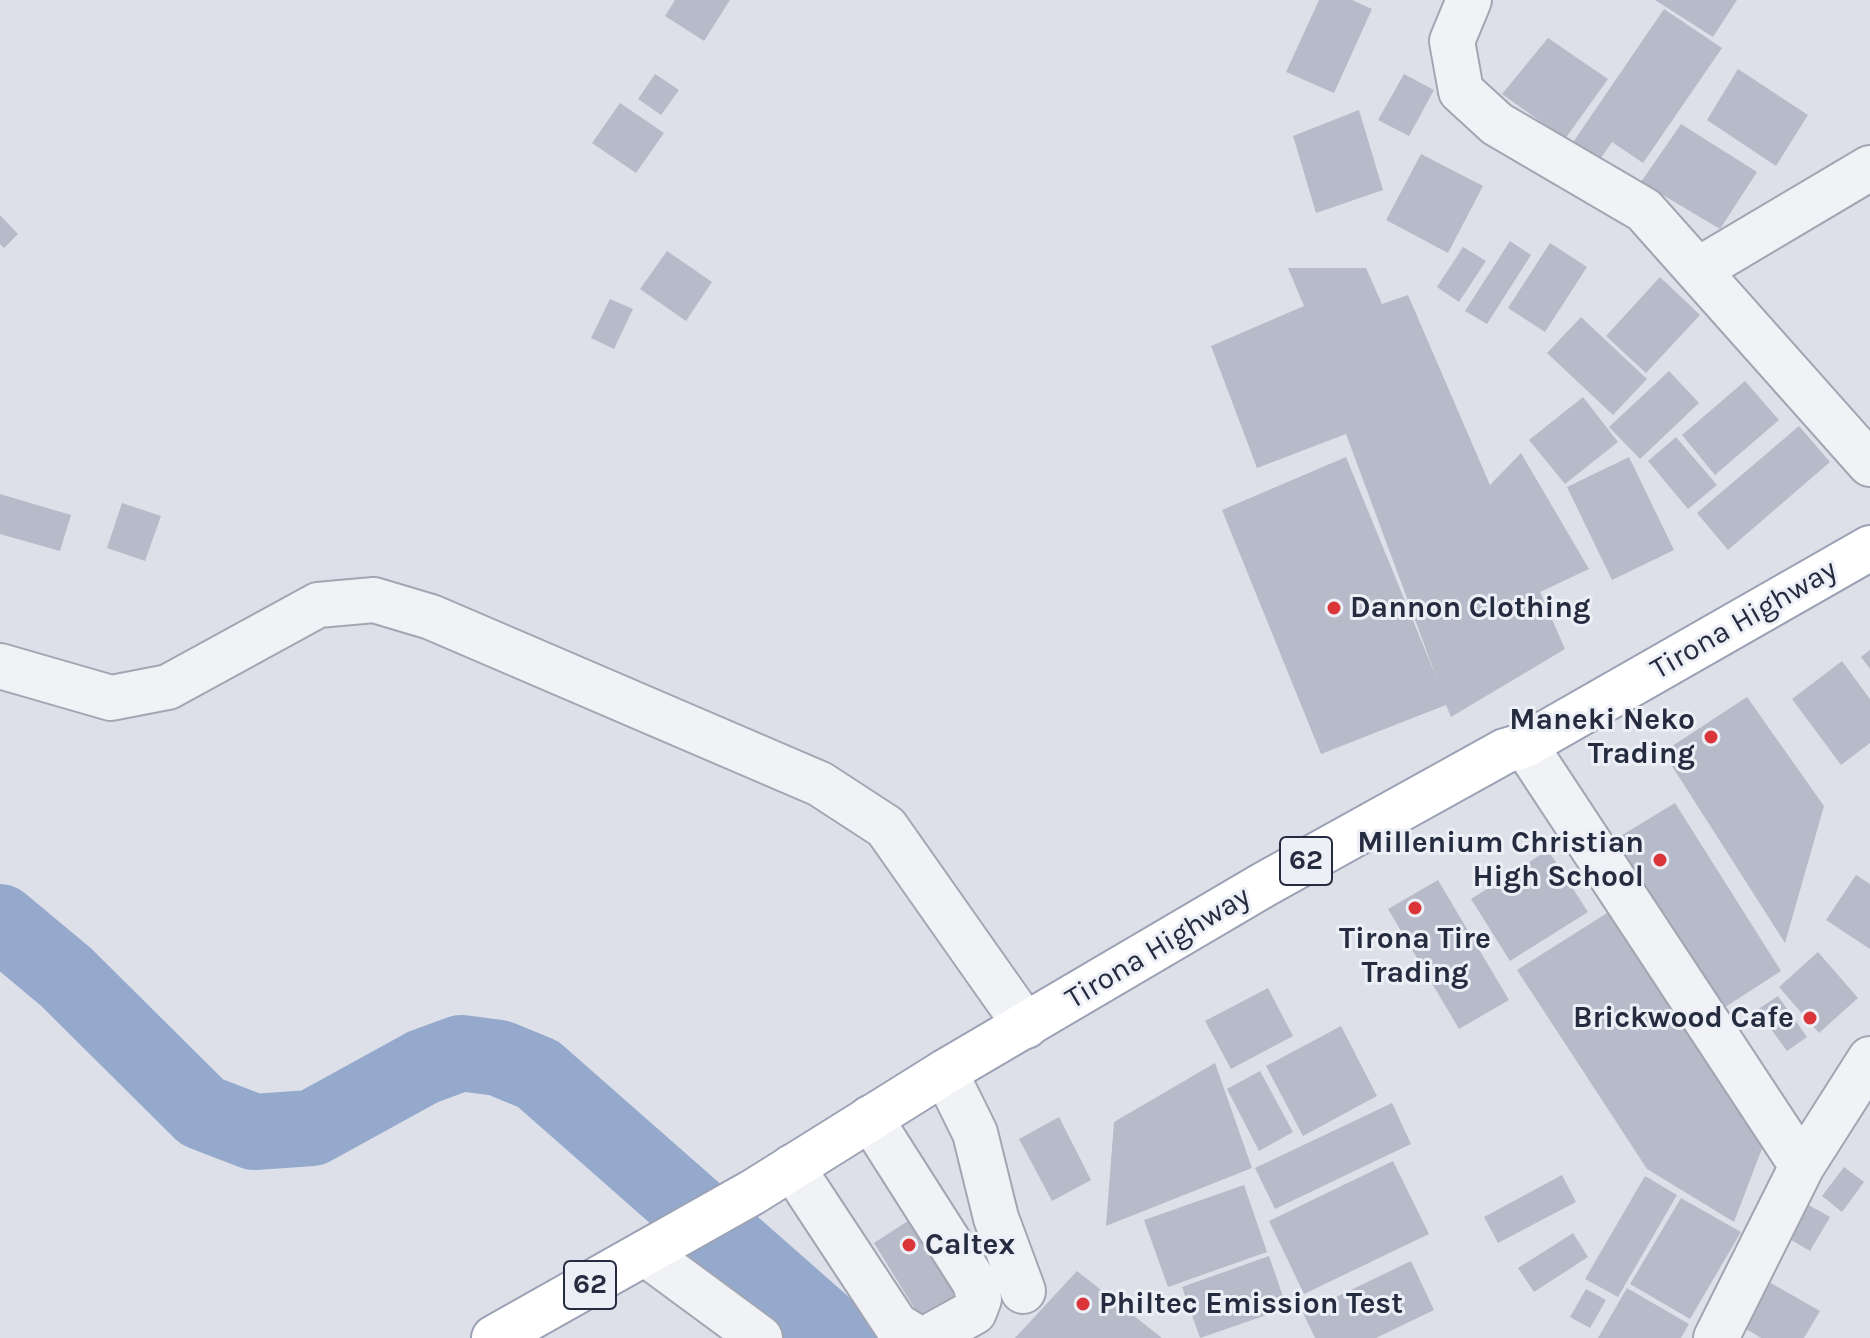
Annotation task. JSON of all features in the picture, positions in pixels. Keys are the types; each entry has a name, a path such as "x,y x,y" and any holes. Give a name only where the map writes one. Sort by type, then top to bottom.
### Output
{"main road":[{"name":"Tirona Highway","path":"494,1338 753,1192 945,1072 1265,884 1505,751 1525,745 1870,548"}],"street":[{"path":"1469,0 1452,41 1461,91 1497,124 1644,210 1870,464"},
{"path":"1698,270 1870,168"},
{"path":"0,666 111,698 168,687 318,605 374,600 431,617 820,784 886,827 1026,1026"},
{"path":"1525,745 1802,1166"},
{"path":"1716,1338 1802,1166 1870,1059"},
{"path":"945,1072 975,1133 996,1218 1023,1291"},
{"path":"870,1118 975,1283 979,1299 974,1312 927,1338"},
{"path":"792,1167 896,1325 917,1338"},
{"path":"646,1254 760,1338"}],"building":[{"path":"675,0 730,0 704,41 665,16"},
{"path":"1319,0 1352,0 1372,9 1334,93 1286,72"},
{"path":"1655,0 1737,0 1713,37"},
{"path":"1664,9 1722,48 1643,163 1612,142 1591,172 1565,154"},
{"path":"1548,38 1608,79 1565,139 1502,94"},
{"path":"1738,69 1808,115 1776,166 1707,120"},
{"path":"655,74 679,90 661,115 638,99"},
{"path":"1404,74 1434,90 1409,136 1378,120"},
{"path":"620,103 664,133 636,173 592,143"},
{"path":"1359,110 1383,190 1316,213 1293,136"},
{"path":"1681,124 1757,172 1720,229 1641,182"},
{"path":"1421,154 1483,186 1448,253 1386,220"},
{"path":"0,215 18,234 4,248 0,244"},
{"path":"1510,241 1531,255 1487,324 1465,311"},
{"path":"1550,243 1587,267 1545,332 1508,308"},
{"path":"1463,247 1486,261 1459,302 1437,287"},
{"path":"667,251 712,282 686,321 640,289"},
{"path":"1288,268 1366,268 1382,304 1408,295 1490,485 1521,453 1589,569 1540,592 1565,649 1451,717 1446,705 1321,754 1222,510 1346,457 1437,679 1346,434 1257,468 1211,346 1304,306"},
{"path":"1660,277 1700,315 1646,373 1606,336"},
{"path":"610,299 633,309 614,349 591,338"},
{"path":"1581,317 1647,379 1613,415 1547,353"},
{"path":"1669,371 1699,403 1640,459 1609,427"},
{"path":"1745,381 1779,420 1715,475 1682,435"},
{"path":"1583,397 1618,442 1565,484 1529,440"},
{"path":"1799,426 1830,462 1728,550 1697,513"},
{"path":"1676,437 1717,485 1688,509 1648,461"},
{"path":"1629,457 1674,550 1612,580 1567,487"},
{"path":"0,494 71,515 60,551 0,534"},
{"path":"122,503 161,516 145,561 107,548"},
{"path":"1870,650 1870,669 1861,657"},
{"path":"1842,661 1870,699 1870,743 1841,765 1792,699"},
{"path":"1747,697 1824,806 1785,943 1663,752"},
{"path":"1675,803 1781,971 1716,1013 1604,846"},
{"path":"1548,850 1588,912 1510,961 1471,899"},
{"path":"1856,875 1870,884 1870,949 1826,920"},
{"path":"1438,880 1509,1000 1459,1029 1388,909"},
{"path":"1607,913 1766,1138 1734,1222 1647,1169 1517,970"},
{"path":"1818,952 1858,998 1819,1033 1779,987"},
{"path":"1268,988 1293,1036 1231,1069 1205,1021"},
{"path":"1778,996 1807,1037 1787,1051 1757,1010"},
{"path":"1341,1026 1377,1096 1303,1136 1266,1066"},
{"path":"1215,1063 1252,1168 1106,1226 1114,1122"},
{"path":"1260,1071 1293,1132 1259,1151 1227,1089"},
{"path":"1392,1103 1411,1144 1275,1209 1255,1168"},
{"path":"1059,1117 1091,1180 1052,1201 1019,1139"},
{"path":"1393,1161 1429,1234 1304,1294 1269,1221"},
{"path":"1844,1167 1864,1182 1842,1212 1822,1196"},
{"path":"1562,1175 1576,1202 1498,1243 1484,1217"},
{"path":"1645,1176 1677,1195 1618,1297 1585,1279"},
{"path":"1244,1185 1267,1252 1168,1287 1144,1220"},
{"path":"1681,1198 1741,1232 1690,1319 1630,1284"},
{"path":"1807,1204 1830,1217 1810,1251 1788,1238"},
{"path":"911,1219 960,1297 921,1319 874,1243"},
{"path":"1573,1233 1588,1257 1534,1292 1518,1268"},
{"path":"1269,1256 1287,1308 1200,1338 1182,1287"},
{"path":"1411,1261 1434,1310 1376,1338 1315,1338 1303,1313"},
{"name":"Philtec Emission Test","path":"1077,1271 1162,1338 1015,1338"},
{"path":"1769,1282 1820,1311 1804,1338 1761,1338 1743,1327"},
{"path":"1627,1288 1689,1324 1681,1338 1598,1338"},
{"path":"1586,1289 1606,1300 1590,1328 1570,1317"}],"waterway":[{"path":"0,922 66,977 202,1112 254,1132 312,1128 423,1067 461,1053 499,1058 538,1074 838,1338"}],"place":[{"name":"Dannon Clothing","path":"1334,608"},
{"name":"Maneki Neko Trading","path":"1711,737"},
{"name":"Millenium Christian High School","path":"1660,860"},
{"name":"Tirona Tire Trading","path":"1415,908"},
{"name":"Brickwood Cafe","path":"1810,1018"},
{"name":"Caltex","path":"909,1245"},
{"name":"Philtec Emission Test","path":"1083,1304"}]}
